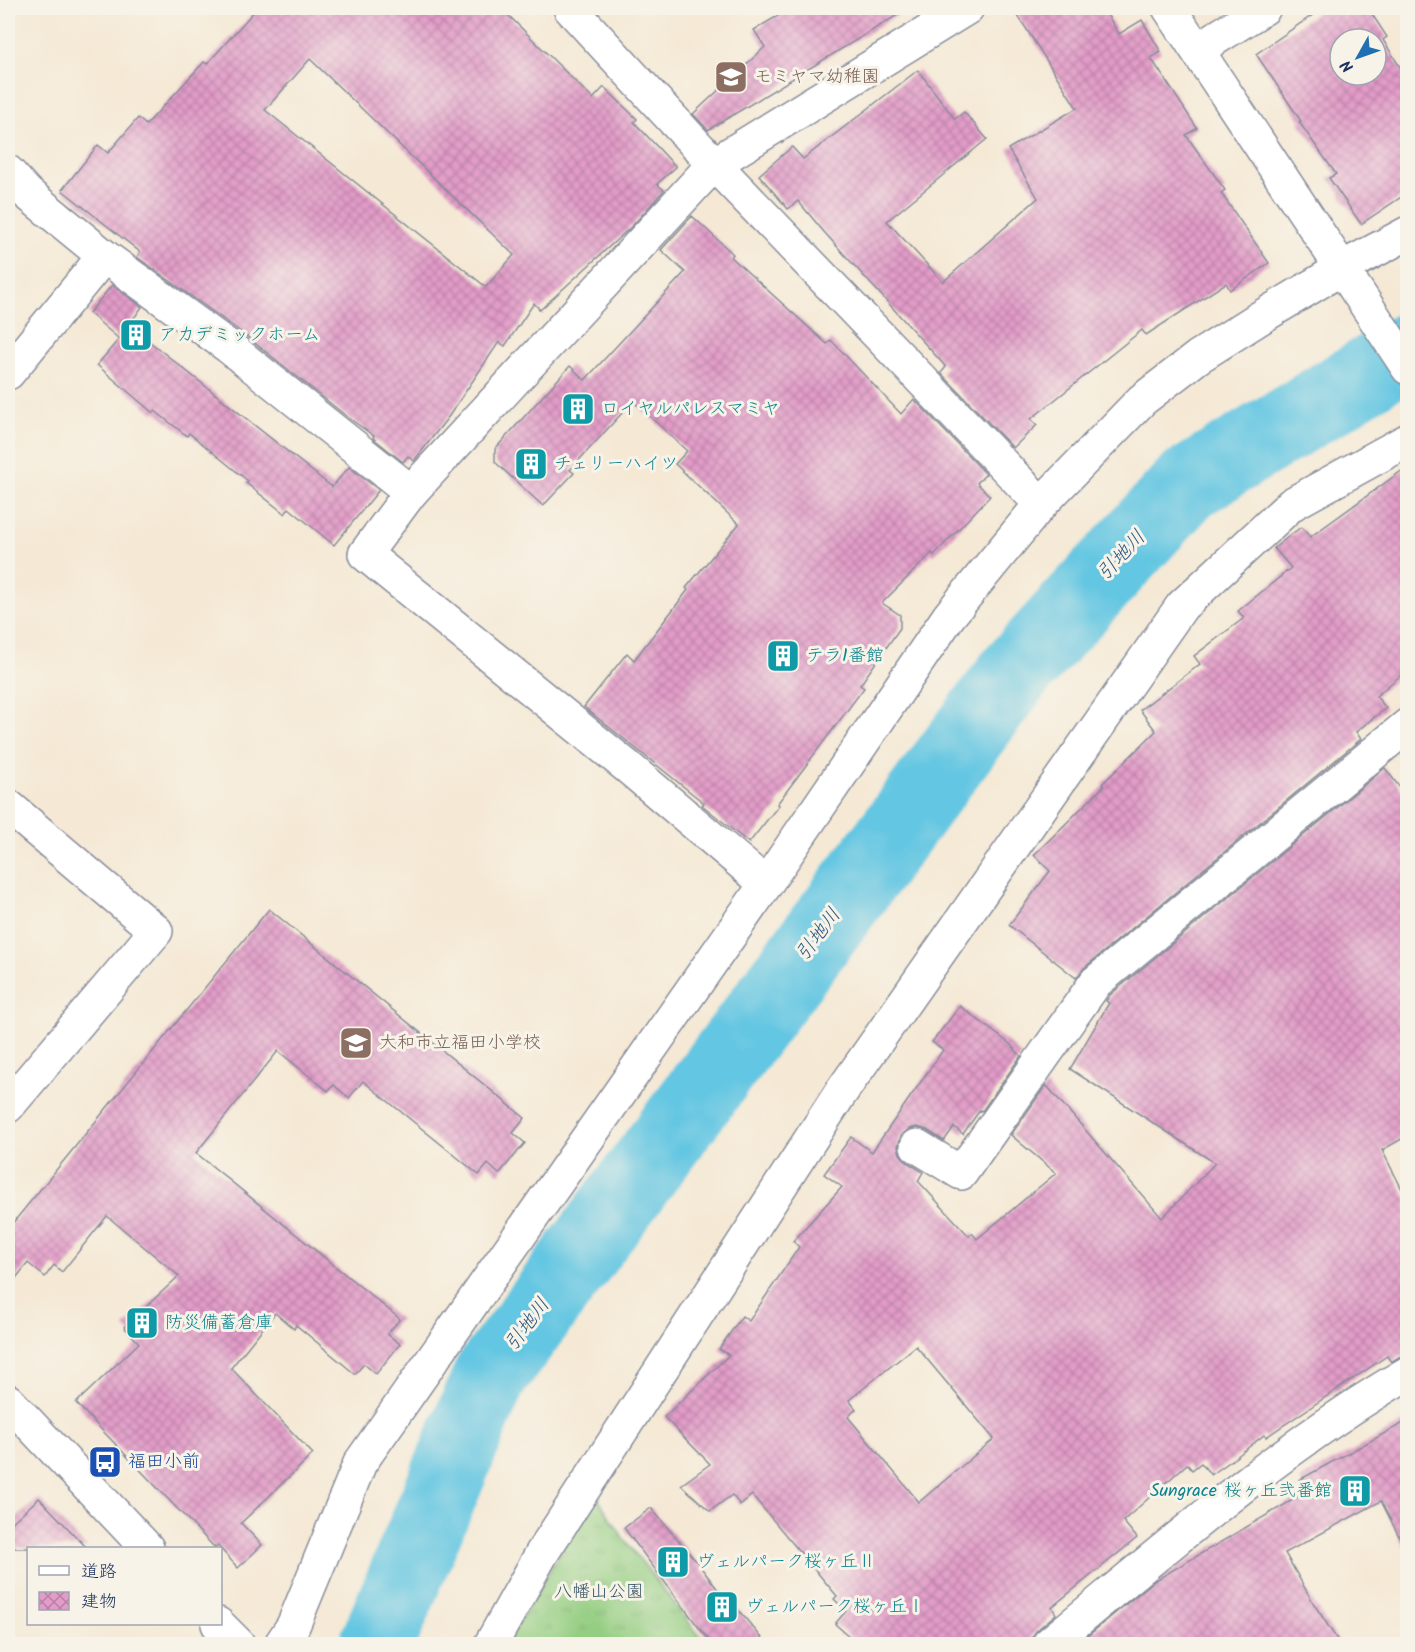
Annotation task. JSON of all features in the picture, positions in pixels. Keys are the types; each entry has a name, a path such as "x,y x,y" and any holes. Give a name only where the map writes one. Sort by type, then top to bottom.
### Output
{"street":[{"path":"570,8 714,164 1041,504"},
{"path":"766,884 629,768 365,554 411,492 714,164 967,8"},
{"path":"1169,8 1407,368"},
{"path":"1197,50 1264,8"},
{"path":"8,172 27,193 104,256 229,347 411,492"},
{"path":"281,1644 293,1626 360,1463 766,884 949,616 1041,504 1142,400 1198,357 1258,319 1342,268 1407,233"},
{"path":"8,373 104,256"},
{"path":"491,1644 542,1553 840,1094 1182,606 1292,504 1407,440"},
{"path":"917,1146 961,1173 1096,982 1407,725"},
{"path":"8,806 156,931 8,1106"},
{"path":"1049,1644 1262,1471 1378,1390 1407,1373"},
{"path":"8,1401 146,1547"},
{"path":"220,1625 238,1644"}],"green space":[{"name":"八幡山公園","path":"595,1494 624,1539 706,1644 506,1644"}],"building":[{"path":"257,8 501,8 593,99 604,87 637,119 634,122 676,167 657,184 664,190 633,225 540,310 534,303 505,346 499,342 449,416 414,461 408,456 403,462 373,438 374,436 241,332 137,257 140,252 62,190 98,145 108,153 138,118 146,125 204,62 207,64","holes":["310,59 514,255 486,287 265,110"]},
{"path":"791,8 909,8 708,130 693,114 765,47 754,30"},
{"path":"1013,8 1103,8 1119,34 1142,20 1161,52 1151,58 1197,128 1186,135 1225,190 1221,193 1269,263 1230,290 1226,283 1146,335 1142,330 1031,419 1037,425 1013,448 941,373 946,367 798,201 788,209 759,175 792,147 803,159 918,70 955,119 964,112 987,139 887,221 943,282 1038,198 1008,149 1077,108"},
{"path":"1323,8 1368,8 1380,27 1328,27 1328,87 1388,87 1388,48 1407,78 1407,193 1361,224 1329,178 1336,174 1299,122 1301,121 1256,54"},
{"path":"692,216 733,254 731,257 827,344 831,340 901,414 914,399 986,474 977,483 990,496 934,555 932,553 882,603 900,615 900,628 860,685 864,688 749,843 702,805 704,803 584,707 627,653 634,660 688,590 686,588 739,524 675,464 687,451 633,401 570,470 574,473 543,506 495,462 495,449 570,366 585,380 685,272 661,250"},
{"path":"112,285 142,307 119,339 89,313"},
{"path":"130,326 332,487 349,467 379,490 334,545 289,508 285,514 189,433 187,436 155,411 153,413 97,365"},
{"path":"1407,467 1407,670 1376,696 1386,708 1356,732 1361,739 1084,968 1076,978 1009,925 1050,871 1034,855 1156,731 1140,710 1200,664 1194,656 1244,618 1238,611 1291,568 1274,548 1301,527 1310,537"},
{"path":"1385,768 1407,797 1407,1136 1382,1150 1407,1199 1407,1354 1391,1362 1387,1356 1266,1437 1264,1435 1211,1475 1201,1463 1192,1470 1187,1464 1123,1521 1137,1538 1052,1607 1056,1614 1037,1630 1032,1637 1031,1644 858,1644 835,1624 846,1611 834,1599 837,1596 752,1495 740,1505 732,1495 710,1511 681,1485 710,1464 664,1417 729,1355 719,1349 742,1316 749,1321 799,1247 793,1241 842,1187 824,1174 851,1137 872,1152 943,1050 932,1042 960,1006 1010,1044 1021,1056 963,1134 954,1127 944,1141 927,1130 917,1127 909,1129 901,1136 898,1146 900,1154 907,1162 923,1172 918,1181 969,1236 972,1233 977,1239 1056,1173 1011,1135 1046,1085 1162,1218 1215,1163 1070,1069 1109,1003 1106,1001 1110,995","holes":["916,1346 994,1439 919,1502 848,1417 856,1409 849,1400"]},
{"path":"269,909 525,1118 513,1133 525,1143 499,1174 488,1164 479,1175 363,1081 349,1098 334,1085 328,1091 278,1051 196,1153 400,1319 387,1334 400,1344 376,1374 364,1364 355,1374 296,1325 294,1329 275,1313 231,1368 313,1454 241,1523 262,1545 238,1568 222,1550 222,1547 214,1547 76,1403 139,1343 124,1327 179,1276 107,1216 62,1272 54,1265 45,1277 28,1263 8,1288 8,1229"},
{"path":"1407,1421 1407,1552 1381,1501 1285,1553 1340,1644 1078,1644 1154,1581 1308,1491 1299,1480"},
{"path":"39,1498 86,1547 8,1548 8,1526"},
{"name":"ヴェルパーク桜ヶ丘Ⅱ","path":"651,1508 722,1595 724,1593 767,1644 713,1644 703,1633 624,1528"}],"waterway":[{"name":"引地川","path":"377,1644 490,1376 1016,671 1187,485 1408,350"}],"place":[{"name":"モミヤマ幼稚園","path":"731,77"},
{"name":"アカデミックホーム","path":"136,335"},
{"name":"ロイヤルパレスマミヤ","path":"578,409"},
{"name":"チェリーハイツ","path":"531,464"},
{"name":"テラ1番館","path":"783,656"},
{"name":"大和市立福田小学校","path":"356,1043"},
{"name":"防災備蓄倉庫","path":"142,1323"},
{"name":"福田小前","path":"105,1462"},
{"name":"Sungrace 桜ヶ丘弐番館","path":"1355,1491"},
{"name":"ヴェルパーク桜ヶ丘Ⅱ","path":"673,1562"},
{"name":"ヴェルパーク桜ヶ丘Ⅰ","path":"722,1607"}]}
